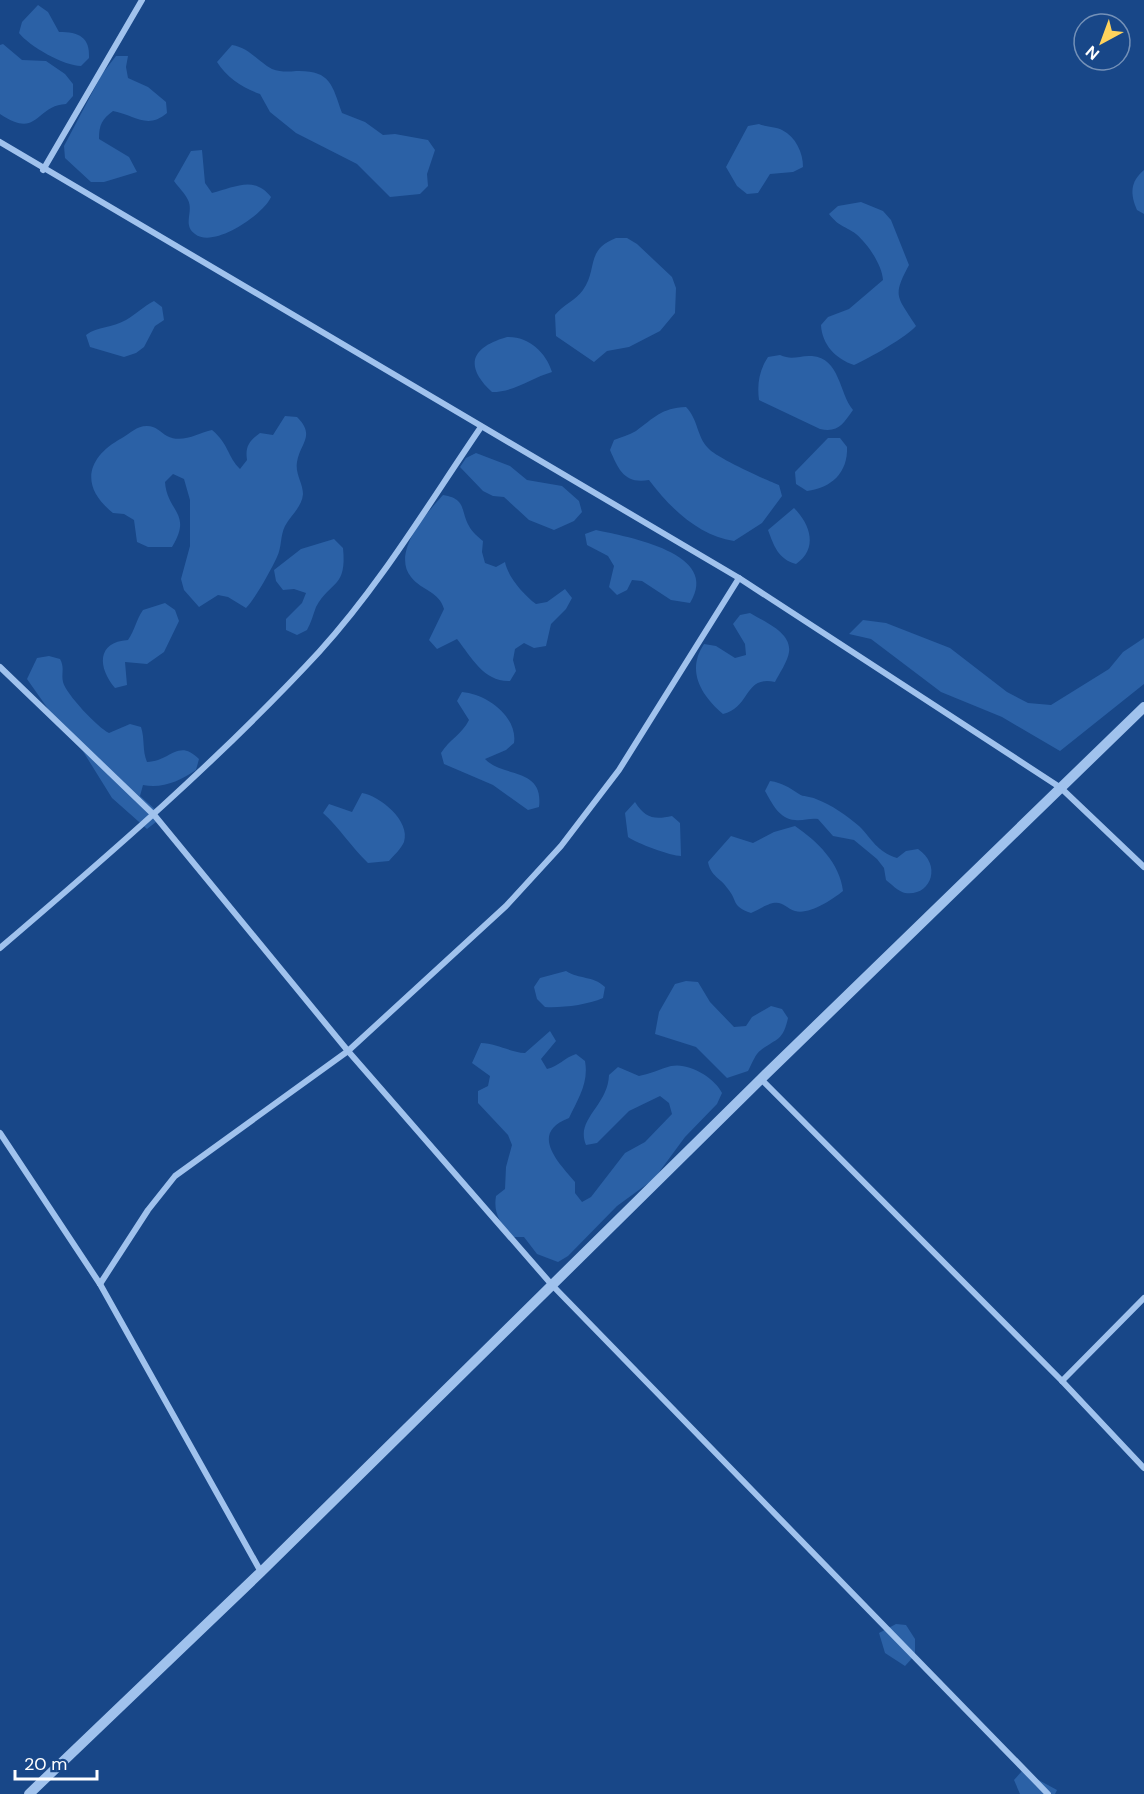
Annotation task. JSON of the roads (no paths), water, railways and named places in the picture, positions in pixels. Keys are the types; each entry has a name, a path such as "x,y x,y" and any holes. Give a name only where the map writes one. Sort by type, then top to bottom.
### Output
{"street":[{"path":"43,170 142,0"},
{"path":"0,142 43,170 740,578 1062,788 1144,867"},
{"path":"0,948 155,816 320,651 379,578 481,427"},
{"path":"100,1284 148,1210 175,1176 348,1052 506,906 561,846 620,770 740,578"},
{"path":"0,667 155,816 348,1052 552,1285 1048,1794"},
{"path":"29,1794 261,1572 761,1079 1144,707"},
{"path":"761,1079 1062,1381 1144,1468"},
{"path":"0,1133 100,1284 261,1572"},
{"path":"1062,1381 1144,1299"}]}
